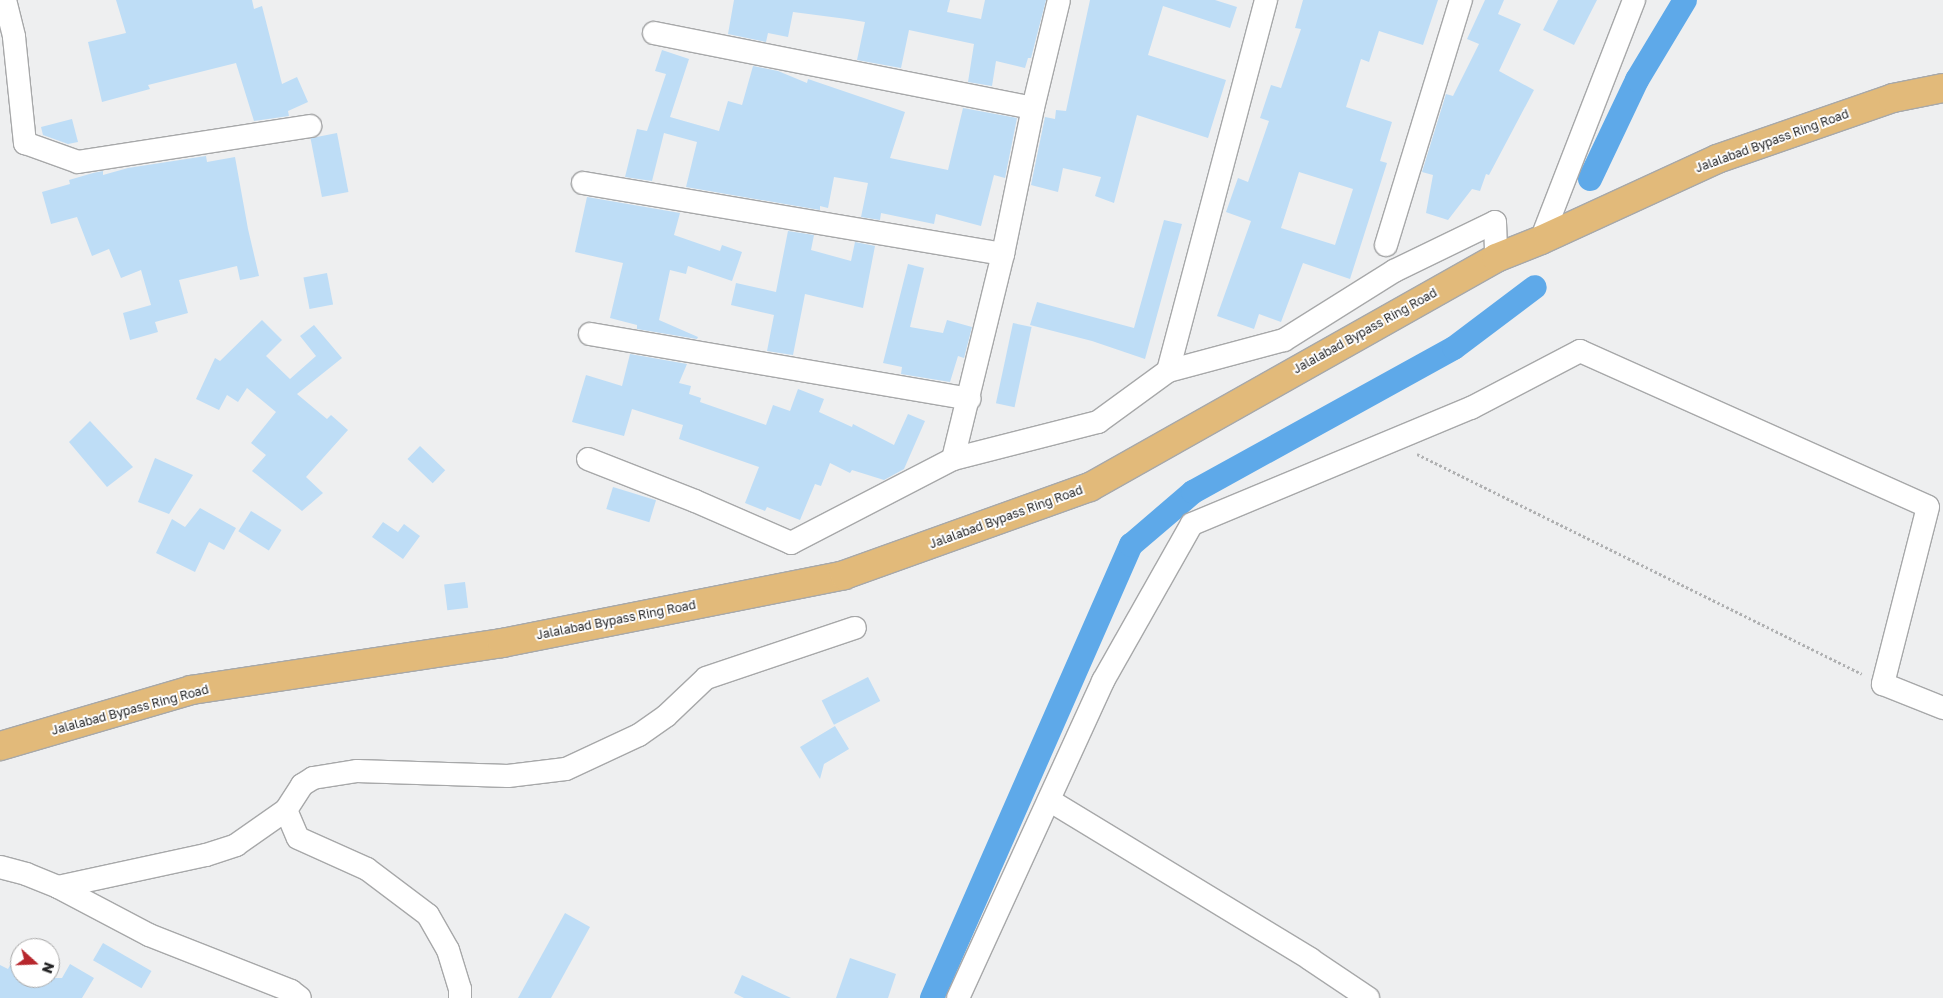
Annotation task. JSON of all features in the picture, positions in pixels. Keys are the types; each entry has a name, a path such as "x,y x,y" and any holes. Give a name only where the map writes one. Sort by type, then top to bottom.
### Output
{"highway":[{"name":"Jalalabad Bypass Ring Road","path":"0,746 191,690 502,643 844,575 1090,486 1496,258 1541,240 1717,159 1893,98 1943,88"}],"street":[{"path":"5,0 14,37 25,143 78,162 310,126"},
{"path":"953,459 1004,254 1032,108 1058,0"},
{"path":"1168,371 1266,0"},
{"path":"1386,244 1461,0"},
{"path":"1541,240 1634,0"},
{"path":"654,33 1032,108"},
{"path":"583,183 1004,254"},
{"path":"588,459 695,501 790,542 953,459 1098,422 1168,371 1284,340 1394,271 1495,222 1496,258"},
{"path":"590,334 969,399"},
{"path":"958,998 1103,681 1192,524 1471,408 1580,352 1928,507 1883,684 1943,708"},
{"path":"58,887 206,855 236,845 286,810 302,785 313,778 357,771 508,776 566,769 639,735 666,716 706,678 855,628"},
{"path":"1049,800 1310,960 1368,998"},
{"path":"286,810 298,838 367,869 428,915 448,950 460,989 460,998"},
{"path":"0,867 26,874 58,887 149,934 291,991 300,998"}],"path":[{"path":"1391,441 1883,684"}],"building":[{"path":"116,0 252,0 254,9 262,6 282,84 297,77 308,102 288,111 289,116 254,121 236,63 148,85 150,89 102,102 88,42 126,33"},
{"path":"734,0 950,0 947,12 981,19 985,0 1046,0 1031,58 1028,58 1025,68 996,61 992,86 968,82 974,44 909,30 901,68 857,60 865,22 793,12 788,37 768,33 766,42 728,34"},
{"path":"1090,0 1215,0 1237,7 1230,28 1163,6 1148,55 1226,80 1208,138 1137,115 1114,203 1095,196 1101,177 1063,168 1058,192 1031,185 1045,117 1055,119 1056,110 1066,111"},
{"path":"1303,0 1438,0 1423,45 1379,31 1369,62 1361,59 1346,107 1392,122 1380,161 1387,163 1350,279 1303,263 1281,322 1259,314 1254,329 1217,316 1251,221 1226,212 1238,178 1248,182 1269,121 1260,118 1271,85 1281,88 1301,29 1295,28","holes":["1299,172 1353,189 1335,245 1281,228"]},
{"path":"1485,0 1504,0 1498,14 1521,24 1499,71 1534,90 1489,175 1486,174 1480,191 1472,189 1448,220 1426,213 1433,175 1422,172 1446,94 1453,96 1479,44 1467,39"},
{"path":"1558,0 1597,0 1574,45 1543,30"},
{"path":"662,50 689,59 670,117 719,131 728,101 742,105 753,66 778,71 807,83 808,79 905,112 890,158 948,170 963,108 1017,118 1005,178 994,175 981,226 936,214 934,224 881,213 880,220 861,217 868,183 834,177 828,208 820,206 820,210 686,187 697,142 664,133 652,181 625,177 637,129 647,131 666,74 655,71"},
{"path":"72,119 78,142 68,144 43,135 41,127"},
{"path":"337,133 348,192 322,197 310,138"},
{"path":"206,156 207,162 235,157 259,276 240,280 237,266 179,280 188,313 155,322 158,332 130,340 123,313 151,305 141,270 121,278 109,249 92,256 77,217 51,224 42,192 70,184 69,180 93,173 103,171 103,175 128,168"},
{"path":"587,197 680,213 674,235 720,251 722,245 742,252 732,281 688,266 686,274 670,270 659,320 698,337 697,339 637,329 637,325 610,318 623,263 575,252"},
{"path":"1164,220 1182,224 1145,359 1092,341 1030,325 1037,302 1134,328"},
{"path":"788,231 814,235 811,250 851,261 855,242 875,246 863,308 805,294 793,355 767,351 774,315 731,305 736,283 776,292"},
{"path":"908,264 924,268 910,327 943,333 947,320 972,327 964,358 958,356 950,382 901,374 902,367 883,363"},
{"path":"327,273 333,304 310,309 303,278"},
{"path":"262,320 282,340 266,356 290,379 316,356 300,336 314,325 342,358 297,394 327,419 331,415 348,430 306,477 323,493 302,511 252,471 266,455 251,443 276,412 247,388 238,402 227,395 219,410 196,399 215,358 220,361"},
{"path":"1013,323 1032,327 1015,407 996,403"},
{"path":"630,354 687,364 679,383 691,386 689,394 701,398 700,402 766,425 773,405 790,411 798,389 824,399 819,412 852,427 853,424 894,445 908,414 925,421 904,469 884,480 852,470 850,473 830,463 821,486 815,484 800,520 767,507 765,511 745,503 759,467 679,439 683,425 632,409 624,436 572,422 586,375 622,386"},
{"path":"90,421 133,467 107,487 69,442"},
{"path":"420,446 445,470 433,483 407,459"},
{"path":"155,458 193,475 169,514 138,502"},
{"path":"613,487 656,500 649,522 606,509"},
{"path":"200,508 236,528 224,550 209,542 195,572 156,553 172,519 185,527"},
{"path":"251,511 282,530 269,550 238,531"},
{"path":"383,522 398,532 404,524 420,536 403,559 372,537"},
{"path":"465,582 468,608 447,610 444,585"},
{"path":"868,677 880,701 834,725 822,701"},
{"path":"835,726 849,749 824,764 820,779 800,747"},
{"path":"565,913 590,927 551,998 518,998"},
{"path":"103,943 151,971 141,988 93,960"},
{"path":"850,958 896,974 888,998 836,998"},
{"path":"70,964 94,978 82,998 0,998 0,965 8,969 10,965 10,988 60,988 60,978 62,978"},
{"path":"742,975 791,998 744,998 734,993"}],"waterway":[{"path":"1590,179 1637,80 1685,0"},
{"path":"932,998 1131,545 1193,492 1454,348 1535,287"}]}
